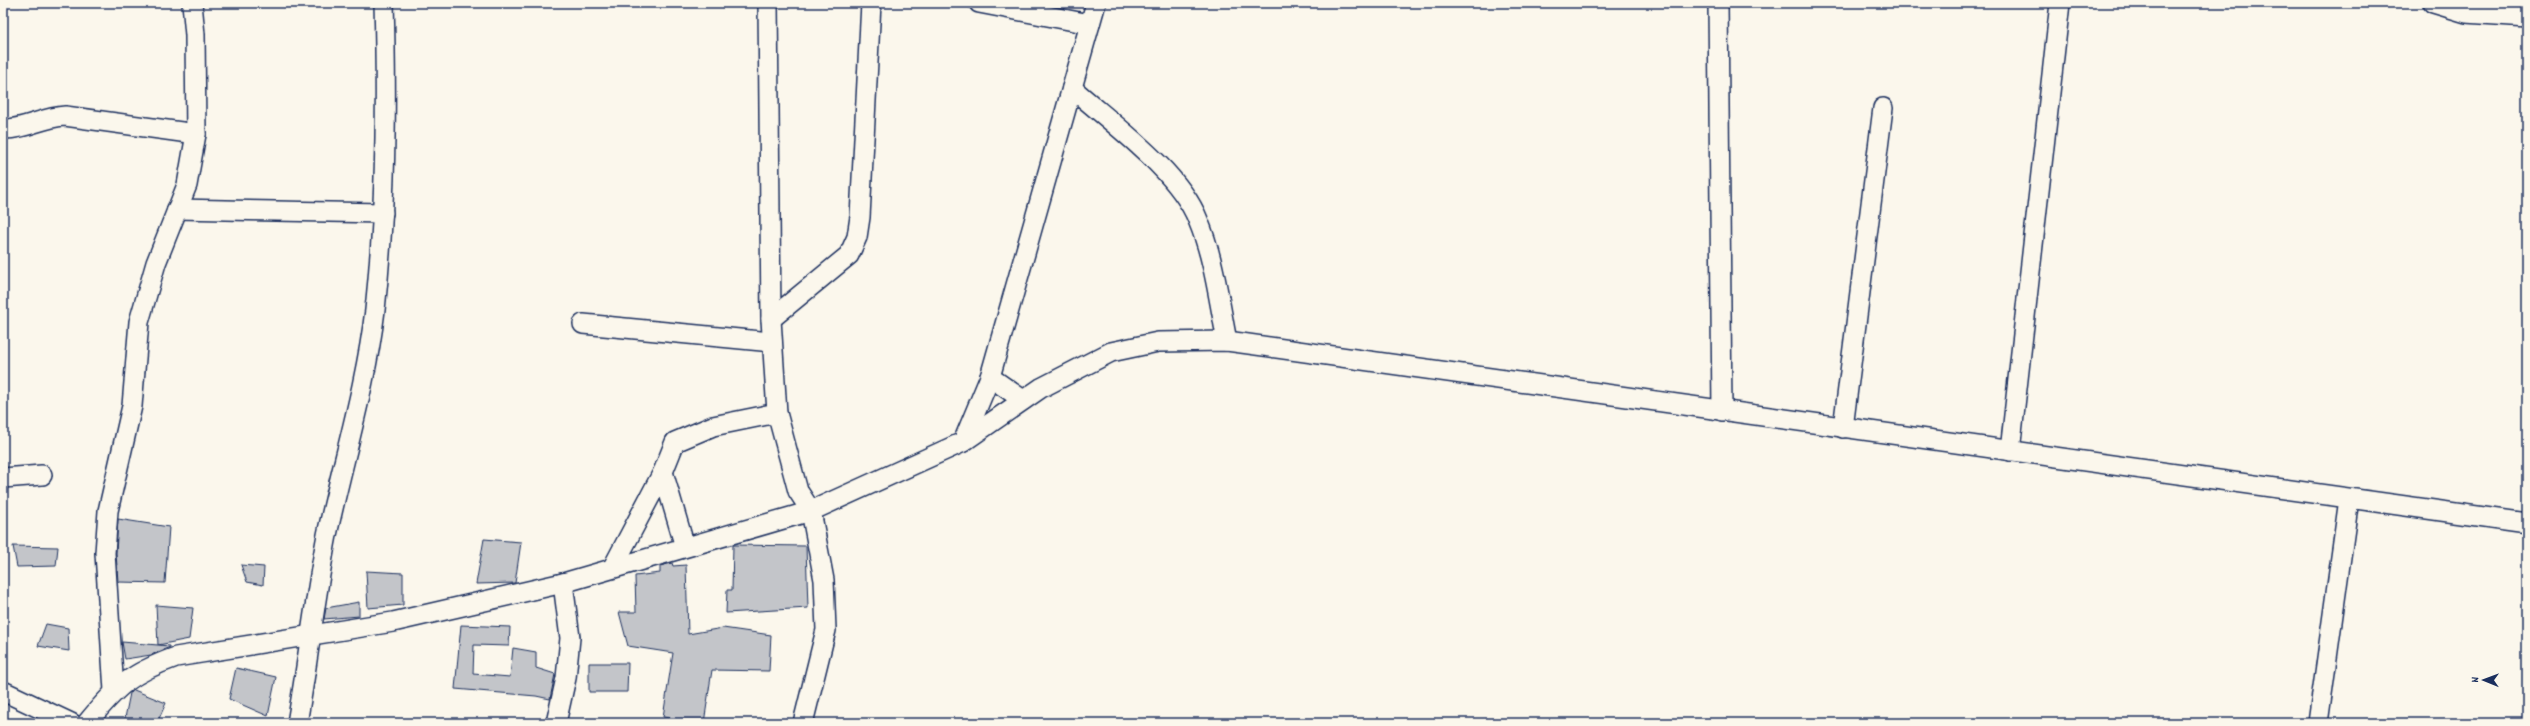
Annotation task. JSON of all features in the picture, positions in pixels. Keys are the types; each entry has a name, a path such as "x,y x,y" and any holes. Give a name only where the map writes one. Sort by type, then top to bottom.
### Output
{"street":[{"path":"114,691 105,553 108,511 132,406 139,322 156,263 187,185 196,134 195,35 192,3"},
{"path":"297,723 327,537 363,379 375,312 384,213 386,93 384,3"},
{"path":"768,3 771,319 777,413 798,491 811,511 824,580 826,630 803,723"},
{"path":"771,319 849,255 857,237 860,217 871,3"},
{"path":"979,3 1090,24"},
{"path":"963,442 990,376 1096,3"},
{"path":"1718,3 1722,411"},
{"path":"2010,451 2060,3"},
{"path":"2433,3 2466,13 2527,17"},
{"path":"1072,88 1162,168 1182,192 1198,219 1207,246 1227,341"},
{"path":"1843,428 1883,108"},
{"path":"3,129 26,125 48,117 66,116 196,134"},
{"path":"177,209 384,213"},
{"path":"583,324 772,342"},
{"path":"87,723 114,691 146,668 176,658 393,622 563,583 613,567 811,511 963,442 1041,388 1111,352 1158,342 1227,341 2527,523"},
{"path":"990,376 1024,400"},
{"path":"613,567 663,472 674,442 712,426 777,413"},
{"path":"663,472 685,547"},
{"path":"3,478 42,475"},
{"path":"2318,723 2349,499"},
{"path":"556,723 566,678 570,638 563,583"},
{"path":"3,691 71,723"}],"building":[{"path":"118,519 169,527 165,583 118,582 116,553"},
{"path":"484,539 521,542 515,583 476,584"},
{"path":"733,545 806,546 808,608 726,613 727,590 732,590"},
{"path":"13,546 58,547 56,566 17,567"},
{"path":"672,563 673,566 686,565 688,634 723,628 771,635 769,671 712,670 704,723 669,723 670,718 663,717 673,653 628,646 619,612 636,612 635,576 660,573 660,566"},
{"path":"241,565 264,567 263,585 247,582"},
{"path":"366,571 403,573 403,605 368,608"},
{"path":"359,602 359,616 324,619 326,608"},
{"path":"156,605 193,608 189,639 158,645"},
{"path":"46,624 68,628 69,651 38,646"},
{"path":"461,625 510,627 509,646 474,645 473,674 510,677 513,648 536,652 536,668 555,674 550,699 536,696 455,689"},
{"path":"122,642 170,647 151,655 125,659"},
{"path":"589,663 628,663 627,692 589,692"},
{"path":"236,668 276,677 268,716 229,699"},
{"path":"134,690 166,703 157,723 124,723 130,693"}]}
